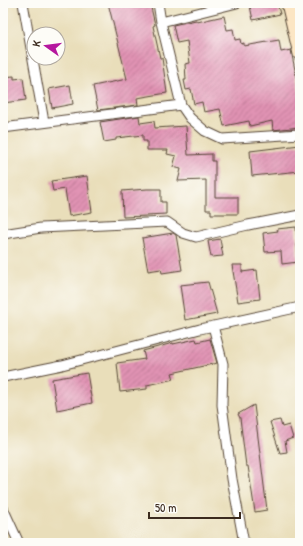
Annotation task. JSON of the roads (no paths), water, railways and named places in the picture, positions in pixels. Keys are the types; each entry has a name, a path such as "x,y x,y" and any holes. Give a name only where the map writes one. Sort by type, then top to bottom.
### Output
{"street":[{"path":"23,3 44,122"},
{"path":"158,3 161,22 181,105 190,118 205,131 222,139 300,134"},
{"path":"161,22 237,3"},
{"path":"288,3 300,54"},
{"path":"3,128 181,105"},
{"path":"3,234 41,228 167,222 183,234 196,237 300,215"},
{"path":"3,376 62,366 213,326 300,307"},
{"path":"213,326 223,364 222,405 232,479 244,543"},
{"path":"4,512 20,543"}]}
